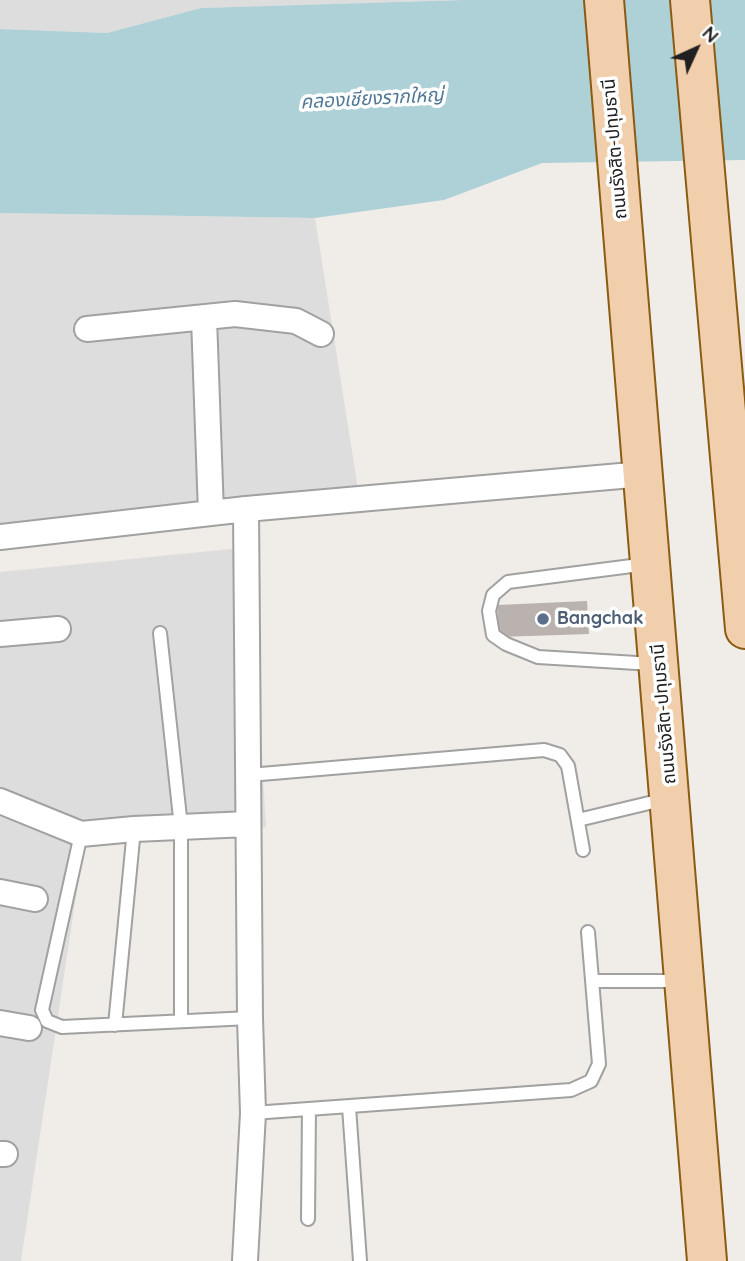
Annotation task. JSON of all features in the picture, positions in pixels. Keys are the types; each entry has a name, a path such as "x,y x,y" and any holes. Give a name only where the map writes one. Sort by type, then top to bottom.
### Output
{"main road":[{"name":"ถนนรังสิต-ปทุมธานี","path":"604,0 707,1261"},
{"path":"690,0 708,225 739,477 745,629"}],"street":[{"path":"87,329 235,314 296,321 321,334"},
{"path":"204,318 211,513"},
{"path":"0,537 246,509 643,474"},
{"path":"245,1261 253,1113 246,509"},
{"path":"0,634 58,629"},
{"path":"0,802 80,834 134,828 248,824"},
{"path":"0,892 35,899"},
{"path":"0,1023 29,1028"}],"lane":[{"path":"652,564 508,582 493,595 489,611 493,635 506,644 538,657 660,665"},
{"path":"160,633 181,827 181,1021"},
{"path":"249,775 544,750 560,755 568,766 583,850"},
{"path":"578,820 671,798"},
{"path":"116,1025 134,828"},
{"path":"80,834 42,1010 47,1021 62,1027 250,1018"},
{"path":"253,1113 571,1090 591,1082 599,1064 589,932"},
{"path":"594,981 686,981"},
{"path":"349,1107 359,1261"},
{"path":"308,1219 309,1109"}],"shaded area":[{"path":"0,0 463,0 201,8 107,33 0,29"},
{"path":"0,213 315,218 359,495 0,540"},
{"path":"250,547 266,827 84,843 21,1261 0,1261 0,572"}],"water":[{"name":"คลองเชียงรากใหญ่","path":"463,0 745,0 745,160 542,163 444,200 315,218 0,213 0,29 107,33 201,8"}],"building":[{"name":"Bangchak","path":"587,601 589,634 499,637 497,605"}],"place":[{"name":"Bangchak","path":"543,619"}]}
